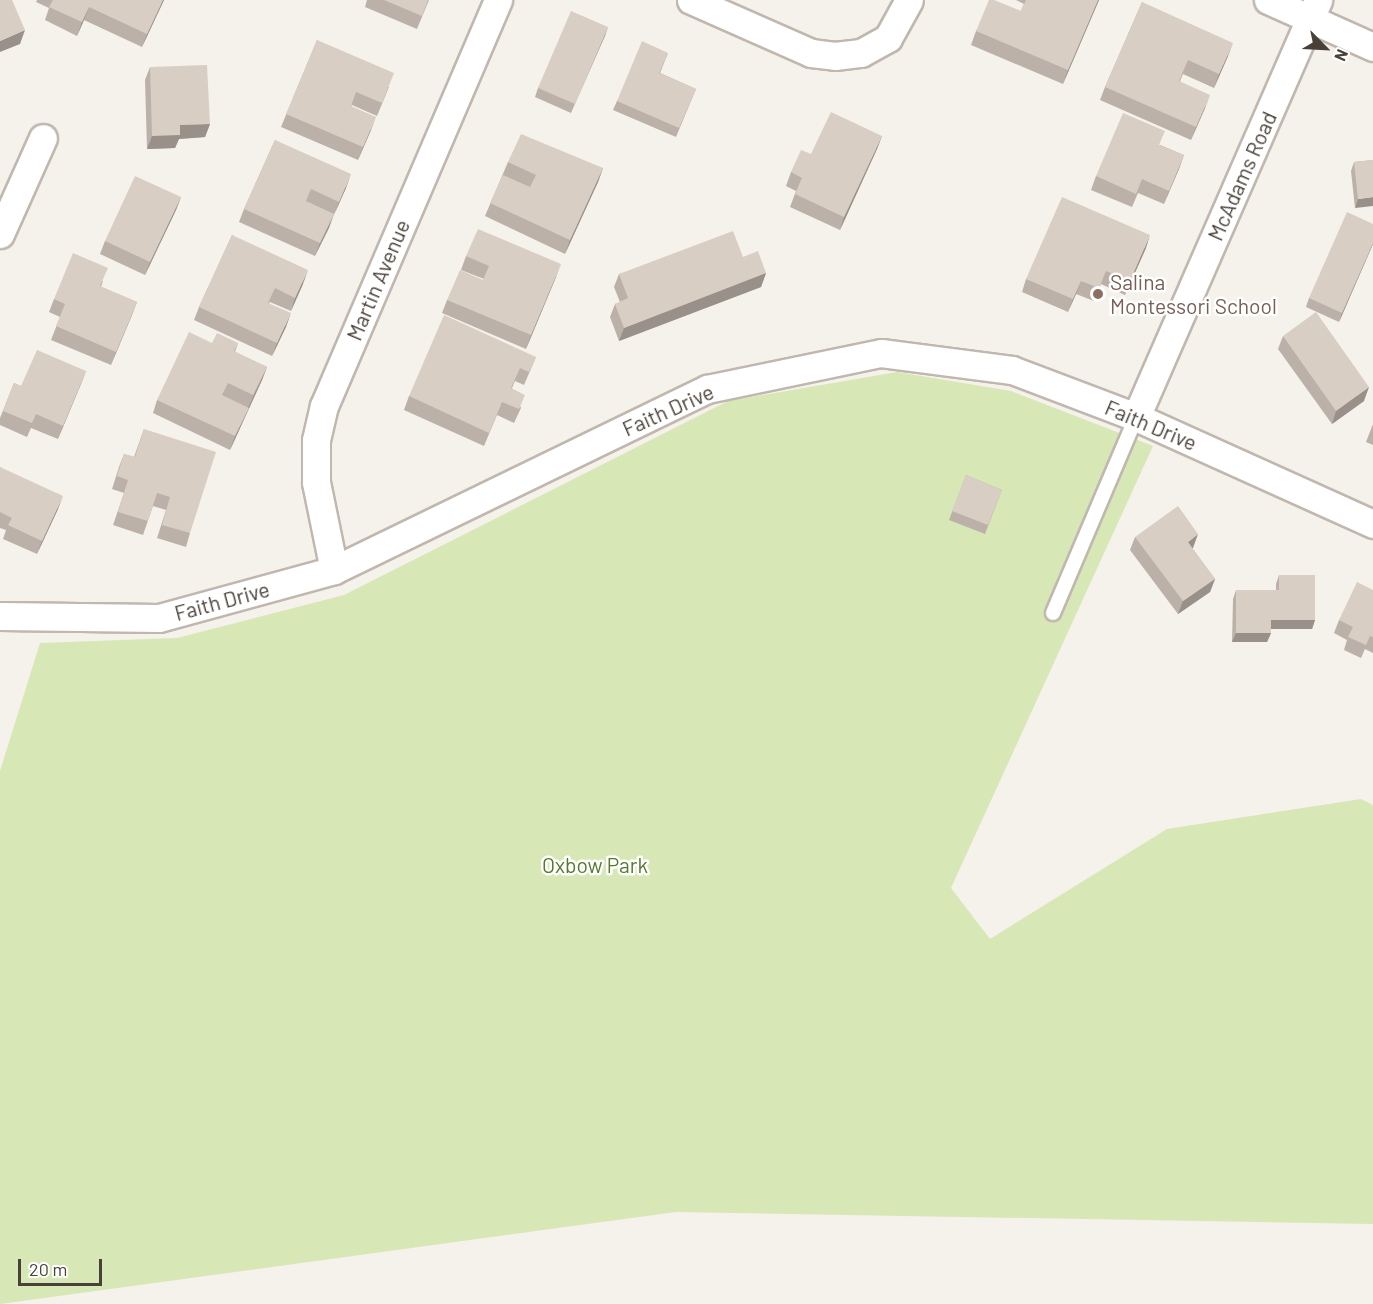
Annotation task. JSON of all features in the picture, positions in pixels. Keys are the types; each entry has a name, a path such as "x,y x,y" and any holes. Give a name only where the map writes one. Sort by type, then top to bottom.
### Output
{"street":[{"name":"Martin Avenue","path":"334,570 316,482 316,440 324,406 498,0"},
{"path":"691,0 811,53 835,56 861,53 888,38 909,0"},
{"path":"1268,0 1314,9 1373,47"},
{"name":"McAdams Road","path":"1136,417 1314,9"},
{"path":"0,234 43,138"},
{"name":"Faith Drive","path":"0,616 159,618 334,570 707,389 881,353 1012,370 1136,417 1373,524"}],"lane":[{"path":"1053,613 1136,417"}],"green space":[{"name":"Oxbow Park","path":"897,372 1011,391 1153,446 951,888 990,939 1167,829 1361,799 1373,805 1373,1224 676,1212 0,1304 0,771 40,643 177,638 344,595 728,401"}],"building":[{"path":"0,0 12,0 25,30 0,41"},
{"path":"53,0 163,0 147,34 89,7 82,22 49,7"},
{"path":"384,0 428,0 422,16"},
{"path":"989,0 1021,11 1026,0 1098,0 1068,70 976,31"},
{"path":"1142,2 1233,43 1219,74 1188,60 1179,81 1210,95 1196,127 1105,87"},
{"path":"571,11 608,27 575,104 538,88"},
{"path":"317,40 394,73 382,103 356,92 351,106 376,117 363,147 286,114"},
{"path":"642,41 668,53 659,73 696,89 679,128 617,101"},
{"path":"207,65 210,124 180,125 180,135 152,136 150,67"},
{"path":"831,112 882,136 844,217 795,194 802,178 791,172 801,150 811,154"},
{"path":"1123,113 1165,131 1159,145 1184,155 1169,191 1142,179 1136,194 1096,176"},
{"path":"521,134 603,168 570,240 490,203 503,175 530,187 536,175 508,162"},
{"path":"275,140 351,174 339,202 311,189 306,201 334,214 320,243 244,209"},
{"path":"1373,160 1373,197 1358,199 1354,162"},
{"path":"135,176 181,197 150,262 105,241"},
{"path":"1062,197 1150,235 1130,281 1106,271 1099,288 1081,281 1073,299 1026,279"},
{"path":"1347,212 1373,224 1373,243 1342,313 1309,298"},
{"path":"478,229 561,264 531,335 447,300 460,270 483,280 489,266 466,256"},
{"path":"733,231 743,257 758,251 766,273 624,328 615,304 628,298 619,274"},
{"path":"232,235 308,270 295,298 275,288 268,303 291,313 277,343 199,307"},
{"path":"73,253 108,268 100,286 137,302 116,352 56,326 65,304 54,299"},
{"path":"1316,312 1369,387 1336,411 1283,336"},
{"path":"444,315 536,357 529,372 520,368 511,388 525,395 519,409 502,402 489,433 409,396"},
{"path":"189,332 212,343 217,333 238,343 234,351 267,367 253,395 228,383 222,395 249,408 235,436 157,400"},
{"path":"37,350 86,371 63,426 36,414 32,423 3,411 14,383 21,386"},
{"path":"144,429 216,452 190,533 162,525 170,497 157,493 148,521 118,512 128,480 117,476 124,454 135,457"},
{"path":"0,467 63,496 42,541 8,525 12,518 0,512"},
{"path":"966,475 1002,490 988,525 952,511"},
{"path":"1178,506 1198,534 1188,542 1215,579 1183,601 1135,537"},
{"path":"1279,575 1315,575 1315,620 1271,620 1271,633 1236,633 1236,590 1279,590"},
{"path":"1357,582 1373,590 1373,637 1370,636 1366,645 1348,637 1353,627 1339,620"}],"place":[{"name":"Salina Montessori School","path":"1098,294"}]}
